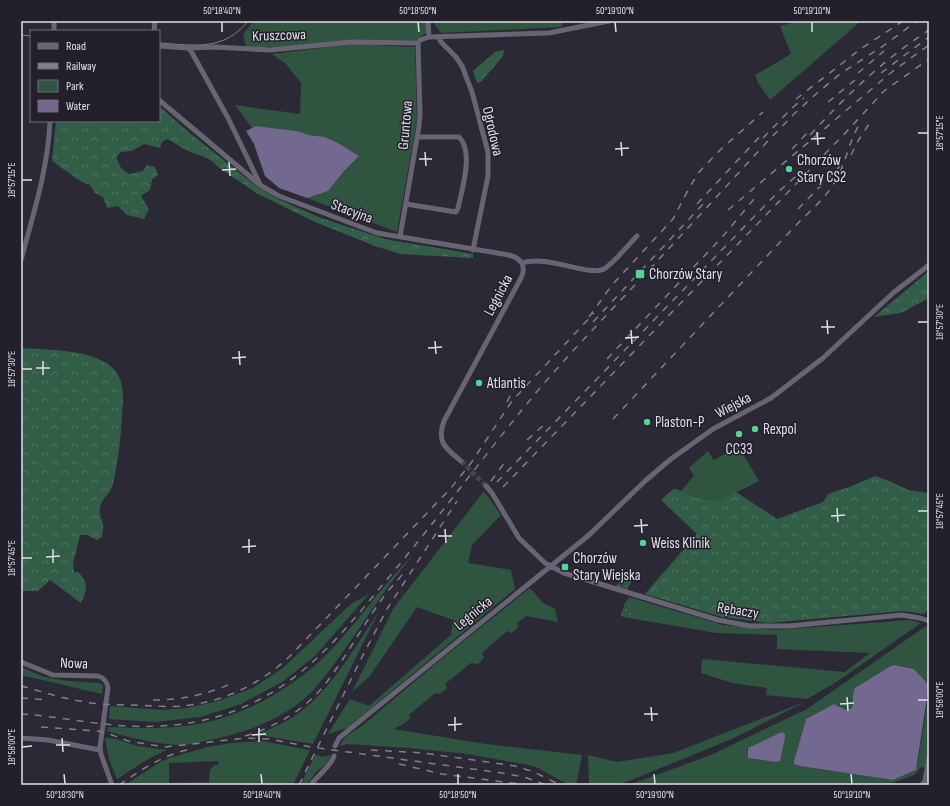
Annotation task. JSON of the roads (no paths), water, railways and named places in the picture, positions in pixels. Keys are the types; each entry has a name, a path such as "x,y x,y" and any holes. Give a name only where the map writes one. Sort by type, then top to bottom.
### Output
{"street":[{"path":"428,21 429,37"},
{"path":"418,43 420,40 429,37 549,33 609,21"},
{"name":"Ogrodowa","path":"438,37 462,66 472,92 488,152 488,176 473,250"},
{"name":"Kruszcowa","path":"160,46 270,50 352,42 418,43"},
{"name":"Gruntowa","path":"400,237 420,115 418,43"},
{"path":"188,48 228,118 260,185"},
{"name":"Stacyjna","path":"160,101 260,185 279,196 377,233 513,256 518,258 522,263"},
{"path":"21,260 46,159 50,122"},
{"path":"406,204 456,212 467,166 466,154 462,139 459,137 417,137"},
{"path":"522,263 530,260 539,260 593,271 603,270 637,236"},
{"name":"Legnicka","path":"461,461 444,445 440,436 441,429 521,278 524,270 522,263"},
{"name":"Wiejska","path":"549,566 589,535 645,482 672,459 713,429 771,398 823,358 893,293 929,265"},
{"path":"486,486 492,492 527,547 549,566"},
{"name":"Legnicka","path":"336,746 339,738 549,566"},
{"name":"Rębaczy","path":"549,566 560,572 608,587 735,624 750,626 789,626 902,616 920,618 929,621"},
{"name":"Nowa","path":"21,662 53,675 100,677 105,680 107,683 107,694 100,750"},
{"path":"21,738 48,740 100,750 112,784"},
{"path":"311,785 320,772 332,762 334,756"},
{"path":"922,785 925,780 929,757"}],"water":[{"path":"256,126 297,131 309,135 325,137 340,144 359,156 328,191 307,198 279,188 265,176 254,144 246,131"},
{"path":"895,665 914,669 929,685 916,770 893,780 794,764 806,719 834,704 846,710 851,709 855,688"},
{"path":"782,732 785,734 785,737 780,761 776,762 748,758 748,748"}],"tunnel":[{"path":"461,461 486,486"}],"tram line":[{"path":"160,43 196,45 218,42 229,38 248,21"},
{"path":"21,35 30,36"}],"railway":[{"path":"796,99 862,48 903,21"},
{"path":"21,714 126,726 183,724 212,718 239,709 264,697 306,668 360,612 547,380 766,143 794,114 840,74 883,46 917,21"},
{"path":"810,135 866,79 896,54 929,30"},
{"path":"881,73 929,37"},
{"path":"728,210 893,71 929,45"},
{"path":"858,73 884,51"},
{"path":"503,487 884,91 929,59"},
{"path":"828,102 855,80"},
{"path":"763,138 792,108 804,98"},
{"path":"589,317 612,285 673,219 689,188 700,171 720,150 763,112"},
{"path":"851,155 871,121"},
{"path":"613,419 824,197 838,177 852,139 861,122"},
{"path":"792,149 811,129"},
{"path":"697,204 764,132"},
{"path":"798,209 840,166"},
{"path":"497,482 777,193 801,172"},
{"path":"607,359 724,235 754,199"},
{"path":"593,322 705,202"},
{"path":"21,686 65,698 94,703 114,705 183,706 198,704 227,696 254,683 278,667 289,657 451,488 471,463 512,401 594,313"},
{"path":"507,402 515,386"},
{"path":"527,440 545,424"},
{"path":"491,481 505,462"},
{"path":"299,785 387,609 457,501"},
{"path":"245,736 268,728 290,716 318,692 340,663 382,599 407,569"},
{"path":"153,700 193,696 213,691 232,683"},
{"path":"21,698 48,700"},
{"path":"41,727 98,731 128,741 165,747 246,738 269,739 311,747 502,773 524,777 547,785"},
{"path":"119,785 160,760 187,750"},
{"path":"371,750 424,753 515,766 534,772 560,785"},
{"path":"399,764 442,774 527,785"}],"place":[{"name":"Chorzów Stary CS2","path":"789,169"},
{"name":"Chorzów Stary","path":"640,274"},
{"name":"Atlantis","path":"479,383"},
{"name":"Plaston-P","path":"647,422"},
{"name":"Rexpol","path":"755,429"},
{"name":"CC33","path":"739,434"},
{"name":"Weiss Klinik","path":"643,543"},
{"name":"Chorzów Stary Wiejska","path":"565,567"}]}
